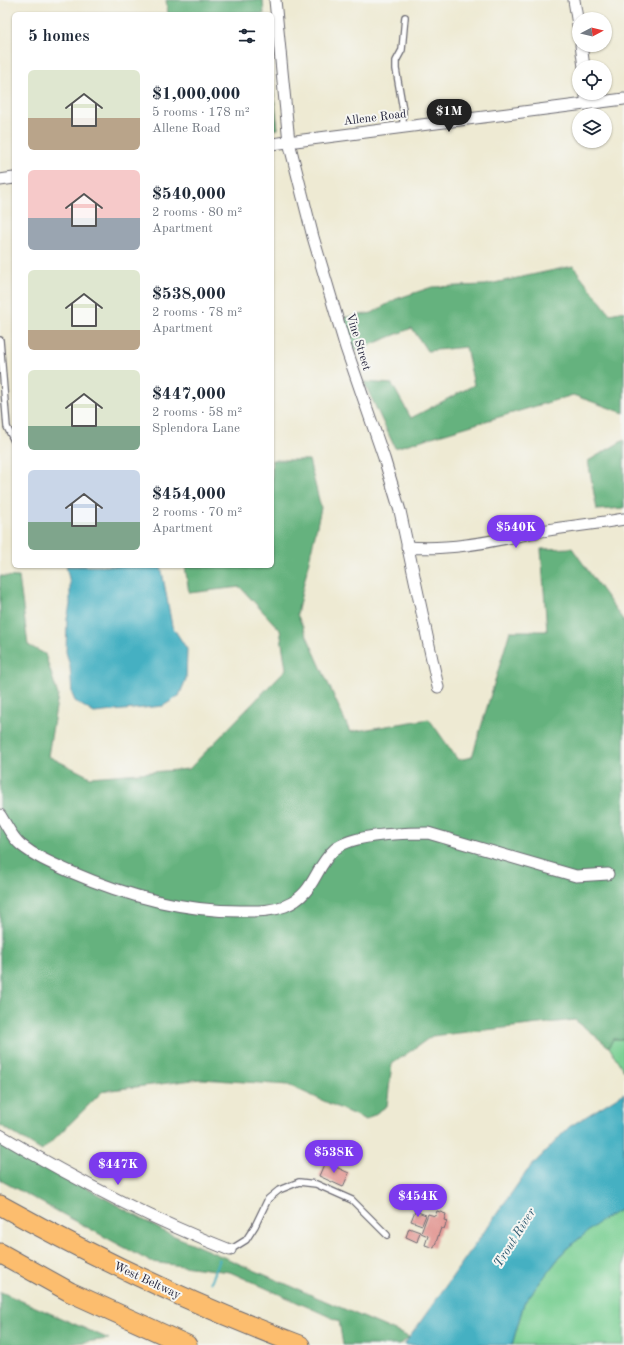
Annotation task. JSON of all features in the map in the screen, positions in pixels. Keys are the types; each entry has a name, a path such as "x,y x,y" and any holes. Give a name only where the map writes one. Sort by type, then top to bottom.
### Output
{"highway":[{"name":"West Beltway","path":"0,1205 143,1280 241,1323 300,1345"},
{"path":"0,1253 70,1292 187,1345"}],"street":[{"name":"Vine Street","path":"275,0 290,142 313,237 346,348 384,458 400,511 438,687"},
{"path":"574,0 576,12"},
{"name":"Allene Road","path":"612,99 624,99"},
{"name":"Allene Road","path":"274,144 403,127 573,100"},
{"path":"0,180 12,178"},
{"path":"407,547 431,549 453,548 505,540 543,531 624,520"},
{"path":"0,815 19,843 34,854 106,888 173,905 225,911 272,910 287,905 304,893 334,850 347,842 411,833 428,833 576,876 608,874"},
{"path":"0,1135 39,1158 176,1229 230,1250"}],"lane":[{"path":"403,127 403,110 396,61 402,50 405,17"},
{"path":"0,340 7,427 12,437"},
{"path":"230,1250 246,1240 268,1200 279,1190 299,1182 316,1184 352,1200 387,1234"}],"green space":[{"path":"166,0 263,0 264,12 168,12"},
{"path":"274,96 278,129 274,130"},
{"path":"573,266 610,314 624,311 624,413 573,395 395,448 364,382 392,384 411,418 474,385 466,347 427,351 412,328 355,351 341,318 372,313 396,299 432,287 485,285"},
{"path":"624,440 624,508 597,510 588,461"},
{"path":"274,460 309,460 321,508 297,614 350,732 429,719 458,760 472,757 510,631 547,631 541,549 572,548 624,621 624,1039 613,1039 609,1047 575,1020 432,1036 392,1064 387,1106 366,1120 288,1085 201,1079 103,1091 42,1151 0,1125 0,576 19,577 28,645 45,654 58,695 48,756 90,777 189,769 286,669 280,630 240,587 189,593 185,568 274,568"},
{"path":"613,1039 624,1039 624,1071 609,1047"},
{"path":"0,1139 163,1231 409,1337 400,1345 343,1345 339,1321 230,1272 151,1262 0,1180"},
{"path":"624,1208 624,1345 512,1345 524,1303 565,1250 602,1220"},
{"path":"0,1292 109,1339 62,1345 0,1345"}],"water":[{"path":"66,568 161,568 172,626 187,649 186,679 179,696 163,706 94,713 75,701 72,694 70,666 66,652 67,619 70,605 70,583"},
{"name":"Trout River","path":"624,1093 624,1208 602,1220 565,1250 524,1303 512,1345 404,1345 527,1171 569,1127"}],"building":[{"path":"325,1162 349,1173 343,1187 319,1176"},
{"path":"415,1211 426,1215 422,1225 411,1221"},
{"path":"437,1211 446,1214 444,1220 447,1221 444,1229 441,1228 434,1248 425,1245 428,1236 421,1233 428,1214 435,1216"},
{"path":"409,1228 420,1232 417,1242 406,1237"}],"waterway":[{"path":"211,1282 219,1260"}]}
